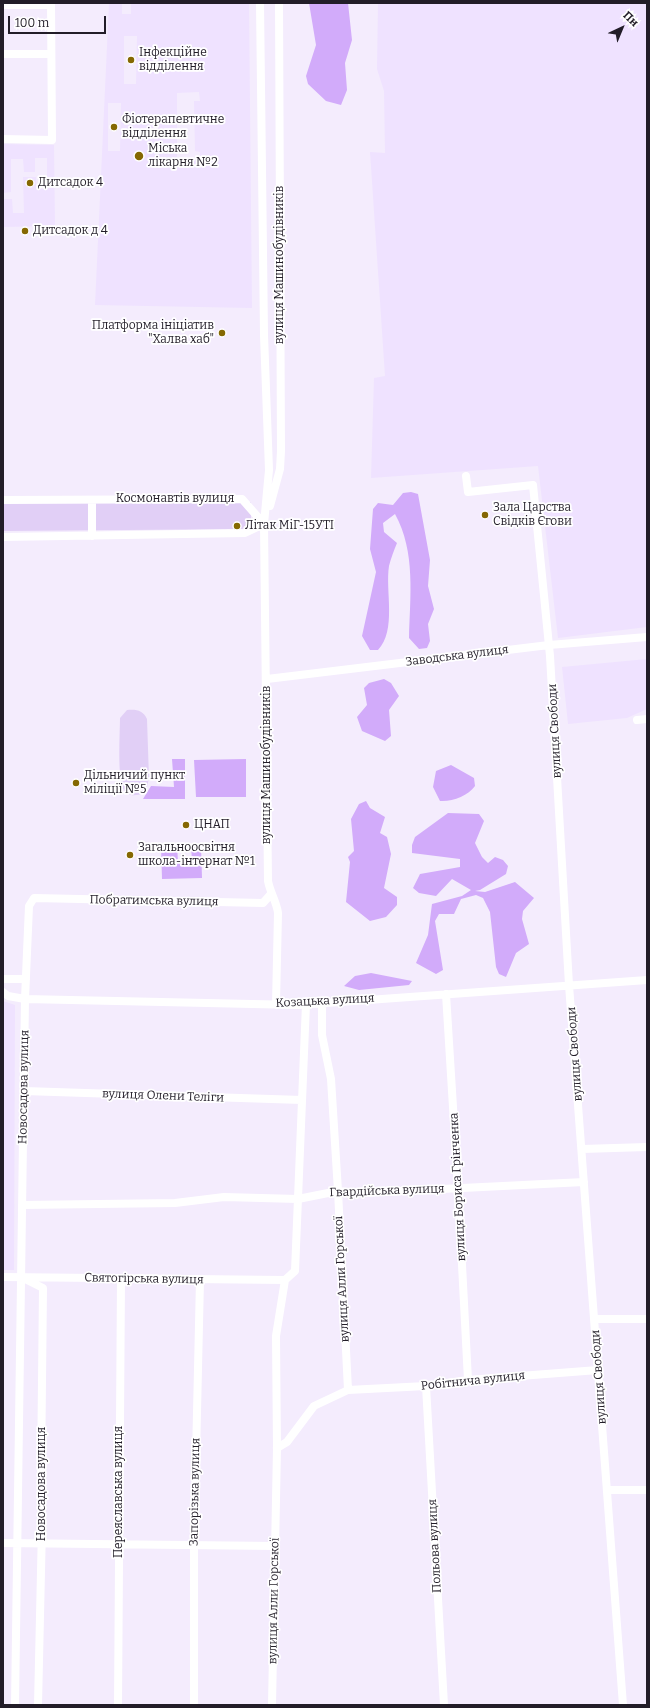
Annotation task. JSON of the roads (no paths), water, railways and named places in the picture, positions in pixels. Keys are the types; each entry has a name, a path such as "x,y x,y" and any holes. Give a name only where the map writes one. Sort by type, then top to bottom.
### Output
{"street":[{"name":"вулиця Машинобудівників","path":"260,3 264,335 269,470 264,524 268,881 278,913 276,1004"},
{"name":"вулиця Машинобудівників","path":"264,524 280,469 279,3"},
{"path":"3,5 51,4 52,140 3,139"},
{"path":"3,54 51,54"},
{"name":"вулиця Свободи","path":"466,476 468,492 533,486 549,645 569,985 623,1705"},
{"name":"Космонавтів вулиця","path":"3,500 242,499 264,524"},
{"path":"92,500 92,536"},
{"path":"3,537 245,533 264,524"},
{"name":"Заводська вулиця","path":"266,679 549,645 647,637"},
{"path":"637,720 647,719"},
{"name":"Побратимська вулиця","path":"34,898 263,903 271,894"},
{"name":"Новосадова вулиця","path":"15,1705 25,999 29,906 34,898"},
{"path":"3,979 26,979"},
{"name":"Козацька вулиця","path":"3,992 8,996 25,999 306,1004 647,980"},
{"name":"вулиця Бориса Грінченка","path":"446,994 468,1380"},
{"name":"вулиця Алли Горської","path":"322,1003 322,1035 331,1079 348,1390"},
{"name":"вулиця Алли Горської","path":"272,1705 277,1448 276,1336 285,1280 295,1271 306,1004"},
{"name":"вулиця Олени Теліги","path":"24,1091 302,1100"},
{"path":"582,1149 647,1148"},
{"name":"Гвардійська вулиця","path":"22,1205 175,1203 224,1197 298,1199 338,1191 361,1193 584,1182"},
{"name":"Новосадова вулиця","path":"21,1276 43,1288 42,1544 38,1705"},
{"name":"Святогірська вулиця","path":"3,1277 285,1280"},
{"name":"Переяславська вулиця","path":"118,1705 121,1279"},
{"name":"Запорізька вулиця","path":"194,1705 194,1545 200,1280"},
{"path":"594,1319 647,1319"},
{"name":"Робітнича вулиця","path":"348,1390 426,1386 468,1380 598,1370"},
{"name":"Польова вулиця","path":"426,1386 444,1705"},
{"path":"277,1448 287,1442 314,1406 348,1390"},
{"path":"607,1490 647,1490"},
{"path":"3,1543 275,1546"}],"place":[{"name":"Інфекційне відділення","path":"131,60"},
{"name":"Фіотерапевтичне відділення","path":"114,127"},
{"name":"Міська лікарня №2","path":"139,156"},
{"name":"Дитсадок 4","path":"30,183"},
{"name":"Дитсадок д 4","path":"25,231"},
{"name":"Платформа ініціатив \"Халва хаб\"","path":"222,333"},
{"name":"Зала Царства Свідків Єгови","path":"485,515"},
{"name":"Літак МіГ-15УТІ","path":"237,526"},
{"name":"Дільничий пункт міліції №5","path":"76,783"},
{"name":"ЦНАП","path":"186,825"},
{"name":"Загальноосвітня школа-інтернат №1","path":"130,855"}]}
